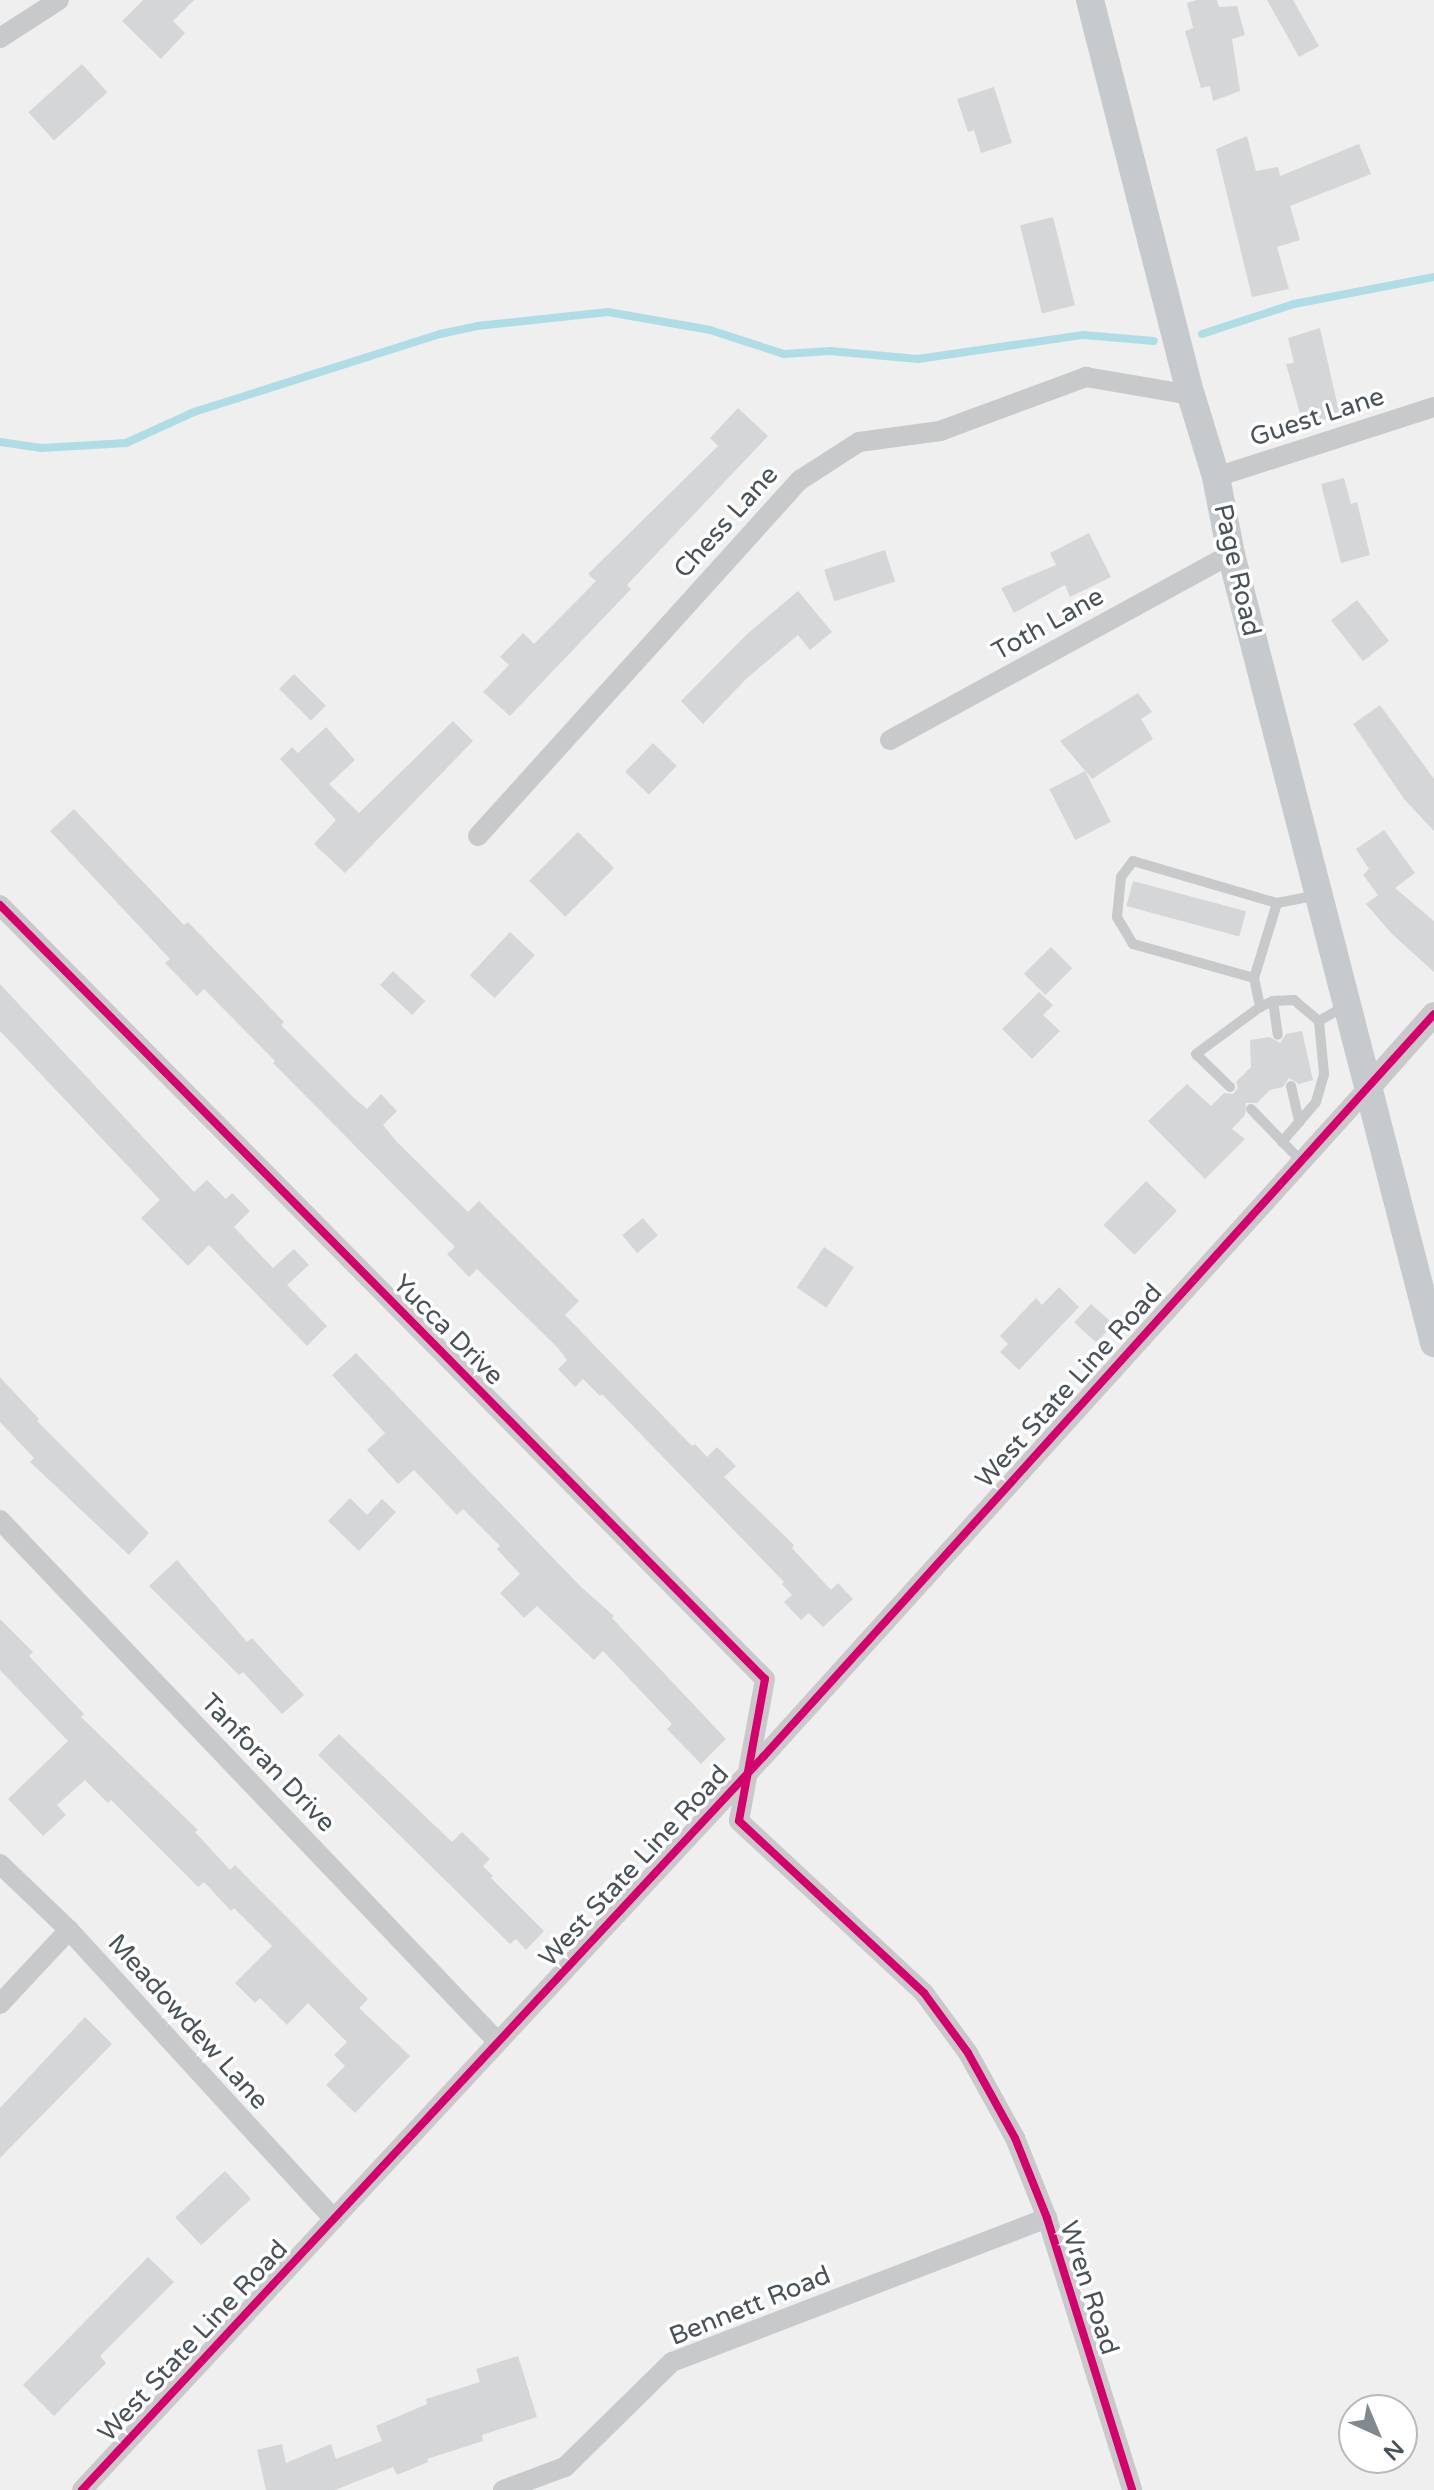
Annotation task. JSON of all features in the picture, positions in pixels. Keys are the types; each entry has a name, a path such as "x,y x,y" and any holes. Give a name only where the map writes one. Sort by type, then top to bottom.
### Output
{"main road":[{"name":"Page Road","path":"1090,0 1191,395 1216,477 1231,554 1434,1343"}],"street":[{"path":"0,38 59,0"},
{"name":"Chess Lane","path":"478,836 800,480 859,442 940,431 1086,377 1191,395"},
{"name":"Guest Lane","path":"1216,477 1434,407"},
{"name":"Toth Lane","path":"890,740 1231,554"},
{"name":"Yucca Drive","path":"0,905 765,1679 739,1821"},
{"name":"West State Line Road","path":"82,2490 748,1773 1434,1014"},
{"name":"Tanforan Drive","path":"0,1520 498,2042"},
{"name":"Wren Road","path":"739,1821 924,1993 968,2053 1015,2138 1047,2218 1132,2490"},
{"name":"Meadowdew Lane","path":"0,1864 69,1930 334,2219"},
{"path":"0,2004 69,1930"},
{"name":"Bennett Road","path":"503,2490 565,2467 672,2362 1047,2218"}],"lane":[{"path":"1254,978 1133,944 1117,917 1121,877 1133,861 1277,903 1320,895"},
{"path":"1260,1007 1254,978 1277,903"},
{"path":"1230,1087 1196,1054 1260,1007 1273,1001 1294,1000 1319,1021 1324,1074 1316,1102 1282,1142"},
{"path":"1273,1001 1278,1035"},
{"path":"1319,1021 1348,1004"},
{"path":"1291,1086 1299,1122"},
{"path":"1251,1109 1301,1161"}],"building":[{"path":"143,0 194,0 173,21 185,33 161,59 122,21"},
{"path":"1217,0 1219,7 1237,6 1245,35 1232,39 1240,91 1213,101 1210,86 1201,88 1185,31 1193,28 1187,3"},
{"path":"1267,0 1293,0 1319,46 1299,57"},
{"path":"82,64 107,92 54,140 28,112"},
{"path":"994,87 1012,143 981,153 974,130 968,132 957,99"},
{"path":"1247,136 1256,171 1278,167 1280,176 1359,144 1371,174 1290,206 1300,240 1277,247 1289,289 1252,297 1216,149"},
{"path":"1053,217 1075,305 1042,314 1020,225"},
{"path":"1320,328 1340,416 1303,424 1286,364 1294,363 1288,338"},
{"path":"738,408 768,436 627,585 631,589 510,716 483,692 509,665 500,657 523,633 534,644 596,581 588,574 718,446 710,438"},
{"path":"1344,478 1351,504 1357,502 1370,555 1341,563 1321,484"},
{"path":"1089,533 1111,577 1070,597 1065,585 1014,613 1001,588 1056,565 1050,553"},
{"path":"885,550 895,581 834,601 824,570"},
{"path":"798,591 832,632 810,650 798,635 746,679 703,724 681,701 746,635"},
{"path":"1357,600 1389,641 1363,661 1331,620"},
{"path":"294,674 326,706 311,721 279,689"},
{"path":"1138,693 1152,712 1141,719 1153,739 1092,779 1060,741"},
{"path":"1380,705 1434,779 1434,831 1404,799 1353,724"},
{"path":"453,721 473,741 345,873 314,844 336,820 280,759 292,747 298,753 326,727 355,760 329,784 359,813"},
{"path":"653,743 677,766 649,795 625,772"},
{"path":"1085,771 1111,822 1075,840 1049,789"},
{"path":"74,809 184,925 188,922 284,1022 281,1025 353,1097 367,1109 381,1094 397,1111 383,1125 397,1142 468,1212 479,1201 579,1301 565,1315 692,1446 695,1444 707,1457 717,1447 736,1466 724,1477 794,1545 792,1548 831,1590 838,1583 853,1599 823,1627 809,1613 801,1620 784,1602 792,1595 782,1584 784,1582 602,1394 600,1396 583,1379 575,1387 558,1369 567,1360 558,1348 477,1269 469,1277 447,1254 455,1247 273,1063 275,1061 204,989 197,996 165,963 170,959 50,831"},
{"path":"1384,830 1415,873 1395,888 1434,921 1434,972 1392,934 1366,904 1378,895 1363,875 1369,869 1356,849"},
{"path":"578,832 614,868 565,917 529,881"},
{"path":"1133,881 1246,911 1239,936 1126,906"},
{"path":"510,932 535,955 495,998 470,975"},
{"path":"1051,947 1072,968 1045,995 1024,974"},
{"path":"393,971 425,1001 412,1015 380,985"},
{"path":"0,984 194,1192 207,1180 226,1199 232,1193 250,1211 234,1227 273,1268 294,1249 309,1265 287,1285 327,1326 307,1346 209,1245 188,1266 141,1218 160,1200 0,1031"},
{"path":"1039,992 1053,1005 1043,1015 1060,1031 1032,1059 1002,1029"},
{"path":"1302,1031 1313,1080 1299,1084 1289,1078 1283,1087 1270,1090 1257,1103 1246,1103 1245,1115 1232,1129 1245,1139 1205,1179 1148,1121 1187,1084 1211,1106 1224,1093 1233,1094 1238,1088 1236,1082 1251,1067 1250,1040 1270,1037 1280,1043 1286,1034"},
{"path":"1146,1181 1177,1211 1135,1255 1104,1225"},
{"path":"643,1218 658,1236 637,1253 622,1235"},
{"path":"824,1247 854,1267 826,1308 797,1288"},
{"path":"1059,1287 1079,1307 1019,1370 1000,1352 1008,1344 1000,1336 1036,1298 1042,1305"},
{"path":"1091,1304 1113,1324 1097,1343 1074,1323"},
{"path":"356,1353 580,1586 614,1616 612,1618 726,1739 701,1764 667,1729 672,1724 603,1651 594,1660 537,1606 524,1618 500,1593 520,1574 497,1549 500,1546 463,1509 457,1515 414,1470 398,1484 367,1450 385,1433 332,1375"},
{"path":"0,1377 39,1419 37,1421 149,1533 129,1555 30,1462 34,1458 0,1422"},
{"path":"350,1498 367,1515 382,1499 396,1512 359,1551 328,1521"},
{"path":"177,1560 247,1642 252,1638 304,1695 282,1714 243,1672 239,1675 149,1586"},
{"path":"0,1619 33,1652 29,1656 84,1714 81,1717 198,1830 195,1832 230,1870 235,1865 368,1999 359,2008 410,2056 355,2113 326,2085 345,2066 334,2055 347,2042 308,2003 287,2025 260,1998 255,2003 235,1983 272,1946 234,1908 231,1911 204,1882 198,1887 111,1800 108,1803 85,1780 57,1805 66,1815 43,1836 8,1799 68,1741 0,1670"},
{"path":"339,1734 452,1842 462,1832 490,1859 483,1866 493,1876 491,1878 544,1931 526,1950 516,1939 510,1944 318,1755"},
{"path":"85,2017 112,2044 0,2158 0,2108"},
{"path":"225,2171 251,2199 201,2245 175,2217"},
{"path":"148,2257 174,2282 100,2356 106,2363 54,2416 23,2385"},
{"path":"518,2356 537,2417 482,2435 483,2441 427,2459 428,2462 397,2475 393,2467 335,2490 266,2490 257,2450 282,2444 286,2463 331,2444 336,2459 382,2441 376,2426 427,2404 426,2399 480,2382 476,2369"}],"waterway":[{"path":"1202,334 1294,304 1434,277"},
{"path":"0,442 42,448 126,443 194,412 440,334 477,326 608,312 710,330 784,354 830,351 918,359 1083,335 1154,341"}],"cycle path":[{"path":"0,905 765,1679 739,1821 924,1993 968,2053 1015,2138 1047,2218 1132,2490"},
{"path":"82,2490 763,1757 1434,1014"}]}
